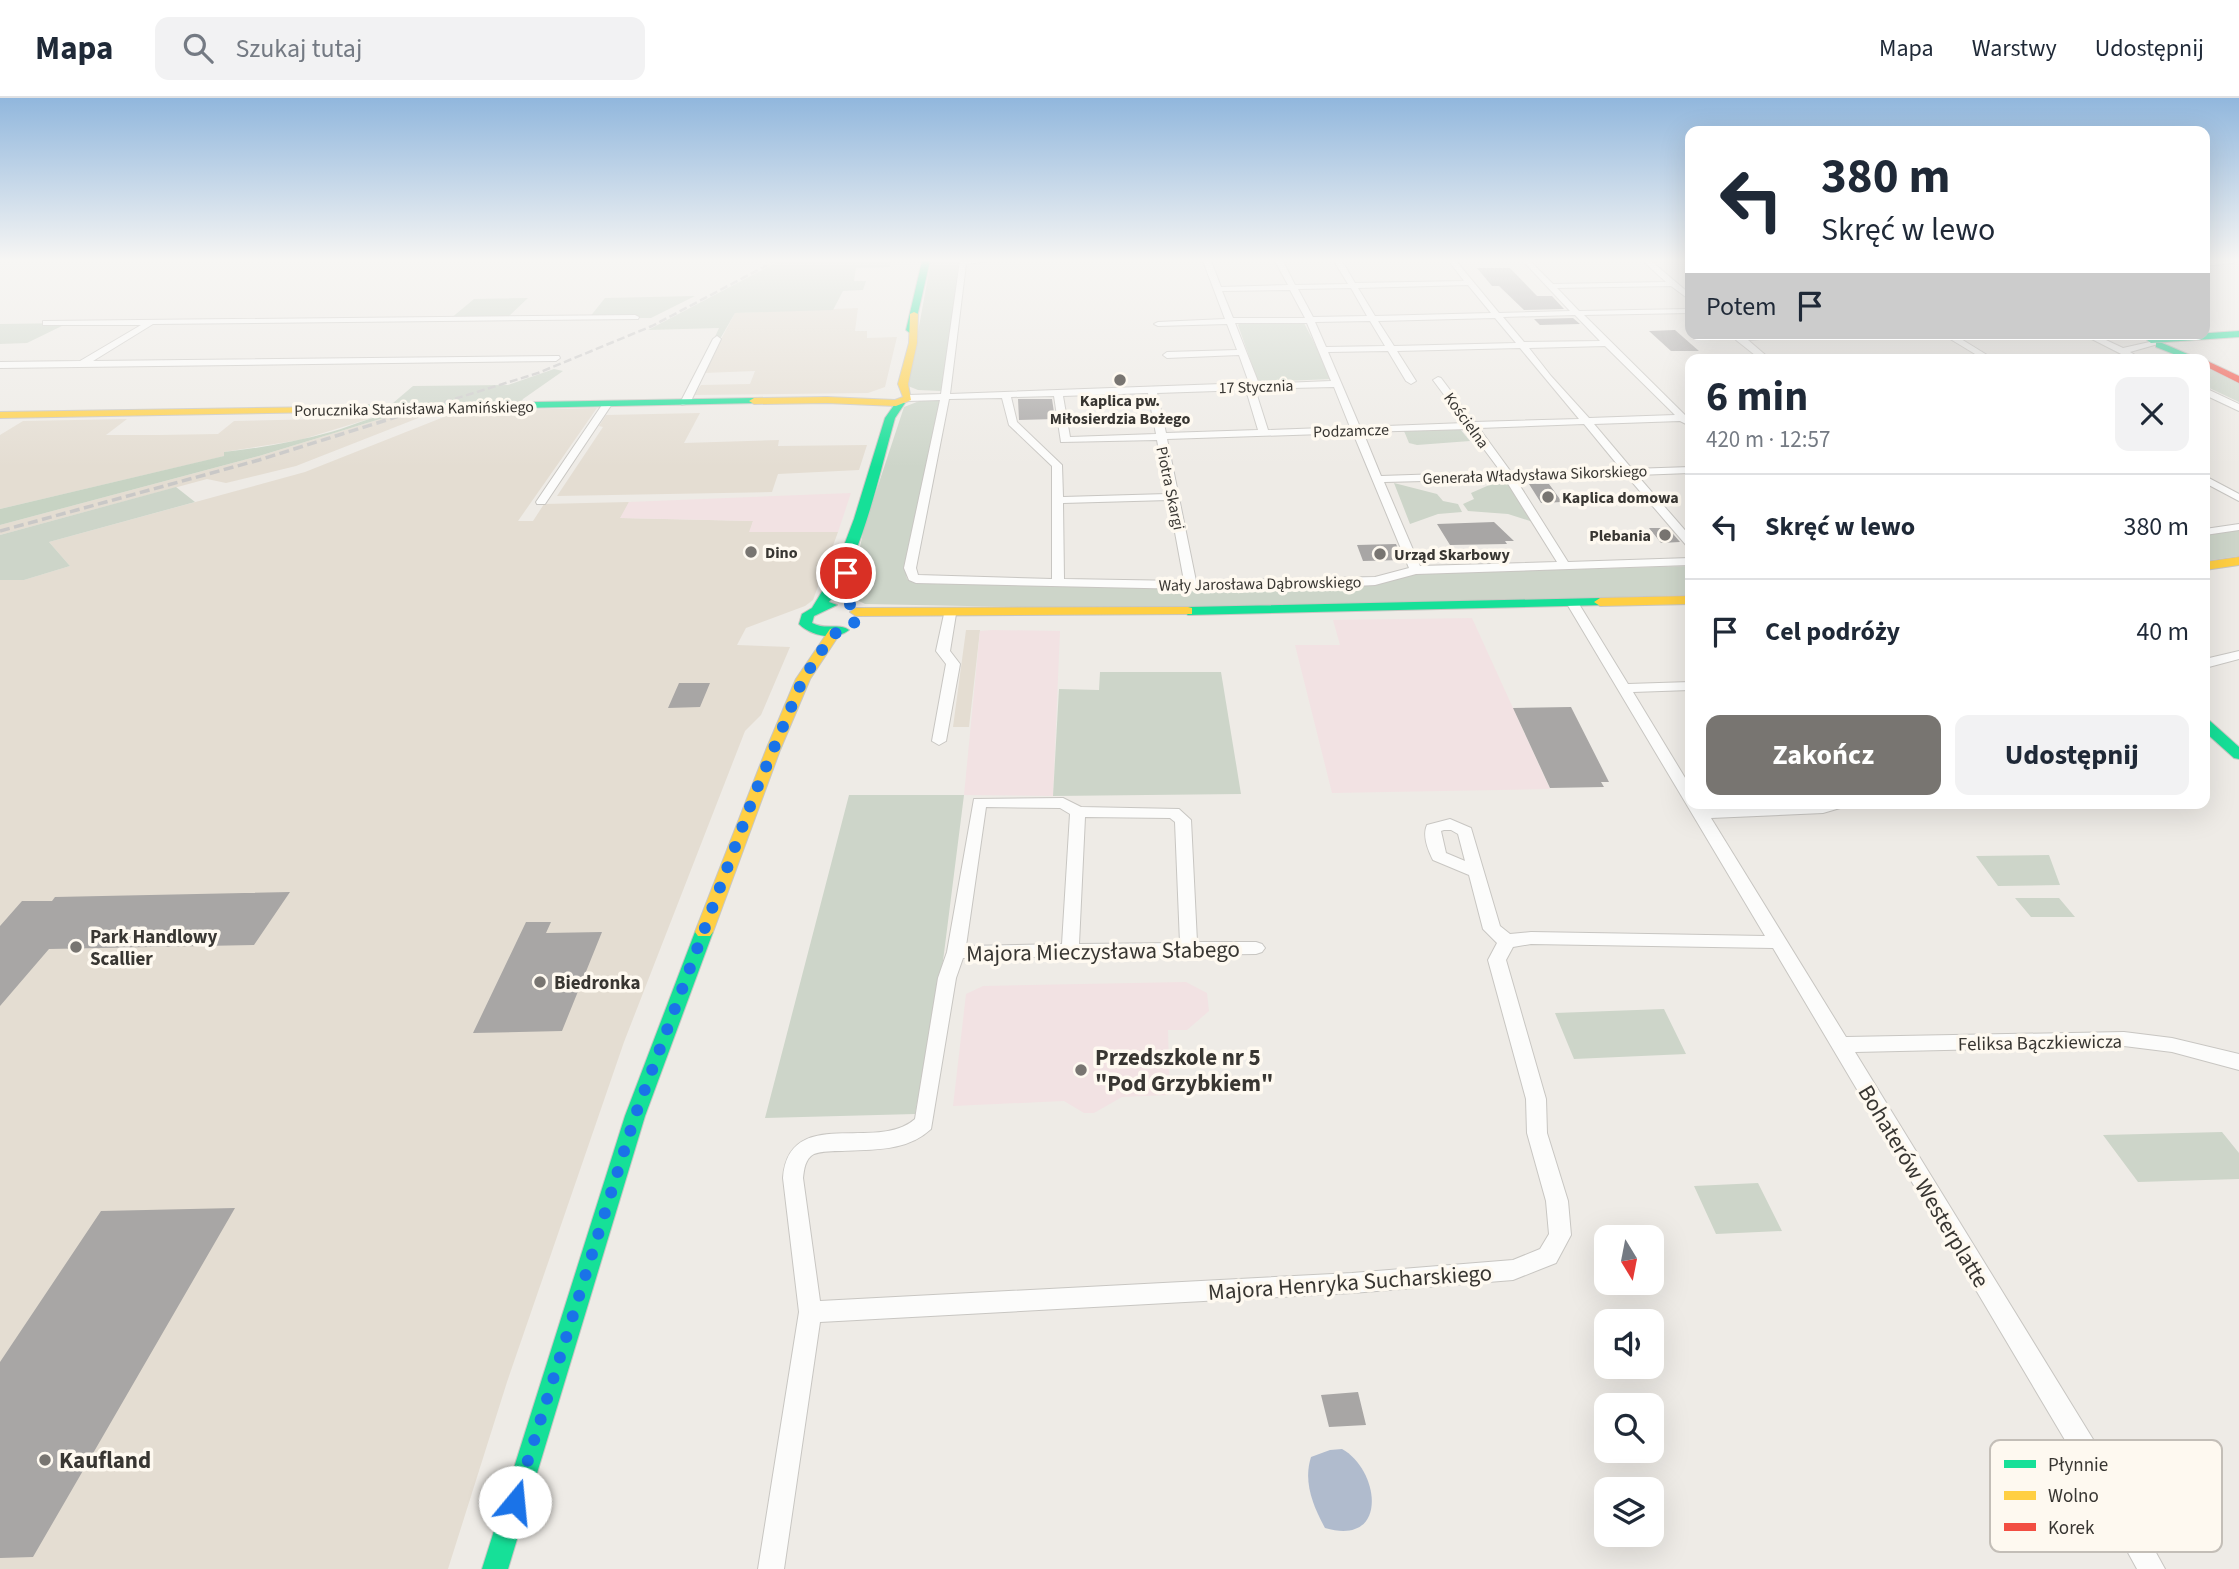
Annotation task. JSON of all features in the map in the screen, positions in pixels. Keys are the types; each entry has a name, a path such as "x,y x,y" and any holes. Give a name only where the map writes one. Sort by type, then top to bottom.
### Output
{"street":[{"path":"82,364 138,330"},
{"path":"835,632 813,630 804,620 826,600 844,562 896,399 911,330"},
{"path":"945,397 954,330"},
{"path":"1234,330 1243,352 1264,433"},
{"path":"1315,330 1416,570"},
{"path":"1380,330 1411,381"},
{"path":"1508,330 1589,421 1685,537"},
{"path":"1593,330 1675,410 1685,415"},
{"path":"2210,336 2239,334"},
{"path":"685,403 717,339"},
{"path":"1742,340 1760,354"},
{"path":"1957,340 1981,354"},
{"path":"2099,340 2129,354"},
{"path":"2123,351 2153,341 2183,354"},
{"path":"1324,350 1606,343"},
{"path":"1167,355 1243,352"},
{"path":"0,365 556,358"},
{"path":"2210,366 2239,380"},
{"name":"Kościelna","path":"1438,380 1508,475 1565,566"},
{"name":"17 Stycznia","path":"896,399 1338,384"},
{"name":"Piotra Skargi","path":"1152,390 1192,585"},
{"path":"1058,393 1065,440"},
{"path":"1006,395 1012,423 1057,465 1058,583"},
{"path":"2210,395 2239,408"},
{"name":"Wały Jarosława Dąbrowskiego","path":"945,397 910,568 913,577 933,582 1192,585 1355,582 1385,579 1416,570 1685,562"},
{"name":"Porucznika Stanisława Kamińskiego","path":"0,415 896,399"},
{"path":"541,502 607,404"},
{"name":"Podzamcze","path":"1037,447 1065,440 1685,417"},
{"name":"Generała Władysława Sikorskiego","path":"1378,478 1685,470"},
{"path":"2210,482 2239,498"},
{"path":"1057,500 1173,497"},
{"path":"2210,531 2239,527"},
{"path":"2210,565 2239,561"},
{"path":"803,679 851,606 844,562"},
{"name":"Wały Jarosława Dąbrowskiego","path":"851,606 914,614 950,614 1685,600"},
{"name":"Bohaterów Westerplatte","path":"1573,604 1685,788"},
{"path":"818,608 851,606"},
{"path":"939,741 953,664 943,651 950,614"},
{"path":"495,1569 622,1153 747,815 803,679 813,630"},
{"path":"2210,662 2239,655"},
{"path":"1625,688 1685,687"},
{"path":"2210,729 2239,755"},
{"path":"956,951 979,802 1063,803 1078,812 1174,813 1183,820 1189,949"},
{"name":"Bohaterów Westerplatte","path":"1697,809 2079,1440"},
{"path":"1070,950 1078,812"},
{"path":"1476,872 1492,929 1507,941 1531,938 1777,942"},
{"name":"Majora Henryka Sucharskiego","path":"810,1312 1352,1283 1513,1270 1548,1256 1560,1235 1557,1201 1537,1133 1536,1100 1497,960 1507,941"},
{"name":"Majora Mieczysława Słabego","path":"810,1312 793,1178 796,1158 803,1150 819,1144 898,1139 912,1134 924,1123 947,978 956,951 1256,948"},
{"name":"Feliksa Bączkiewicza","path":"1838,1045 2124,1039 2172,1045 2239,1062"},
{"path":"771,1569 810,1312"},
{"name":"Bohaterów Westerplatte","path":"2143,1552 2152,1569"}],"shaded area":[{"path":"0,330 54,330 27,343 0,344"},
{"path":"718,330 725,330 720,339 714,339"},
{"path":"726,330 855,330 867,331 867,338 897,337 885,387 868,393 694,395 701,385 750,384 755,371 703,373"},
{"path":"918,330 951,330 941,391 918,390 908,386"},
{"path":"1240,330 1307,330 1333,379 1258,382"},
{"path":"554,369 563,371 523,399 519,406 386,409 413,386 508,385"},
{"path":"2210,370 2239,384 2239,402 2210,388"},
{"path":"941,399 905,567 907,579 921,584 1355,585 1416,574 1685,566 1685,595 1297,607 1071,608 865,604 859,601 860,571 855,571 864,528 904,407 922,400"},
{"path":"597,408 518,521 533,521 544,504 629,502 621,518 753,521 750,532 838,532 813,600 805,606 746,628 737,645 790,647 761,715 745,731 624,1042 507,1382 448,1569 0,1569 0,580 24,580 70,566 49,542 305,472 459,411"},
{"path":"403,412 425,412 426,415 296,466 226,483 207,479 0,535 0,525 259,456"},
{"path":"700,413 684,443 779,440 778,446 867,445 859,470 778,474 772,492 557,496 603,427 599,426 606,415"},
{"path":"372,418 300,440 224,452 225,456 0,509 0,435 23,421 127,419 106,435 159,435 218,434 234,421"},
{"path":"1460,429 1470,441 1417,445 1409,443 1404,431"},
{"path":"1503,479 1533,522 1508,514 1468,511 1463,504 1474,499 1471,493"},
{"path":"1394,483 1437,494 1443,501 1458,504 1462,512 1438,514 1410,524"},
{"path":"176,487 195,502 49,542 70,566 24,580 0,580 0,535"},
{"path":"851,493 838,532 749,532 753,521 620,518 629,502"},
{"path":"2239,529 2239,556 2210,560 2210,534"},
{"path":"1472,618 1550,789 1332,793 1295,645 1340,645 1333,620"},
{"path":"966,630 980,630 969,727 953,727"},
{"path":"980,631 1060,631 1053,796 964,795"},
{"path":"1100,672 1221,672 1241,794 1053,796 1059,689 1099,690"},
{"path":"849,795 964,795 943,961 915,1114 765,1118"},
{"path":"2049,855 2060,885 1998,886 1976,856"},
{"path":"2015,898 2059,898 2075,917 2031,917"},
{"path":"1186,982 1207,993 1209,1011 1187,1030 1168,1030 1170,1095 1122,1097 1094,1113 1084,1113 1064,1101 953,1106 966,994 983,986"},
{"path":"1664,1009 1686,1054 1574,1059 1555,1013"},
{"path":"2222,1132 2239,1153 2239,1179 2138,1182 2103,1135"},
{"path":"1758,1183 1782,1231 1716,1234 1694,1186"}],"green space":[{"path":"403,412 259,456 0,525 0,509 224,456 224,452 304,439 376,417"}],"water":[{"path":"1342,1449 1355,1459 1364,1473 1372,1504 1369,1517 1360,1527 1346,1531 1325,1528 1313,1502 1308,1476 1311,1457"}],"building":[{"path":"1675,330 1699,351 1671,351 1649,331"},
{"path":"1018,399 1052,399 1055,419 1019,420"},
{"path":"1529,484 1549,484 1562,502 1541,503"},
{"path":"1494,522 1514,541 1505,541 1507,544 1450,545 1437,524"},
{"name":"Plebania","path":"1649,528 1668,528 1680,542 1661,543"},
{"name":"Urząd Skarbowy","path":"1396,544 1403,560 1363,561 1357,545"},
{"path":"679,683 710,683 700,707 668,708"},
{"path":"1571,707 1609,782 1601,782 1604,787 1550,788 1513,708"},
{"name":"Park Handlowy Scallier","path":"290,892 254,945 49,949 0,1006 0,926 22,901 52,901 55,897"},
{"name":"Biedronka","path":"526,922 551,922 546,933 602,932 562,1031 473,1033"},
{"name":"Kaufland","path":"235,1208 33,1557 0,1558 0,1362 101,1211"},
{"path":"1358,1392 1366,1425 1329,1427 1321,1395"}],"railway":[{"path":"422,409 538,373 643,330"},
{"path":"0,531 259,460 428,407"}],"traffic: fast":[{"path":"2210,336 2239,334"},
{"path":"2159,345 2182,354"},
{"path":"323,409 754,401"},
{"path":"818,608 840,572 869,490 890,418 900,403"},
{"path":"1188,611 1600,602"},
{"path":"831,605 808,614 805,624 819,632 843,630"},
{"path":"2210,729 2239,755"},
{"path":"495,1569 635,1116 704,932"}],"traffic: slow":[{"path":"754,401 896,403 908,398 903,384 913,330"},
{"path":"0,415 323,409"},
{"path":"2210,565 2239,561"},
{"path":"1600,602 1685,600"},
{"path":"856,612 1188,611"},
{"path":"704,932 803,679 835,632"}],"traffic: jam":[{"path":"2210,366 2239,380"}],"place":[{"name":"Kaplica pw. Miłosierdzia Bożego","path":"1120,380"},
{"name":"Kaplica domowa","path":"1548,497"},
{"name":"Plebania","path":"1665,535"},
{"name":"Dino","path":"751,552"},
{"name":"Urząd Skarbowy","path":"1380,554"},
{"name":"Park Handlowy Scallier","path":"76,947"},
{"name":"Biedronka","path":"540,982"},
{"name":"Przedszkole nr 5 \"Pod Grzybkiem\"","path":"1081,1070"},
{"name":"Kaufland","path":"45,1460"}],"route":[{"path":"515,1502 622,1153 747,815 803,679 835,632 850,626 857,619 857,614 850,608 847,600 846,573"}]}
